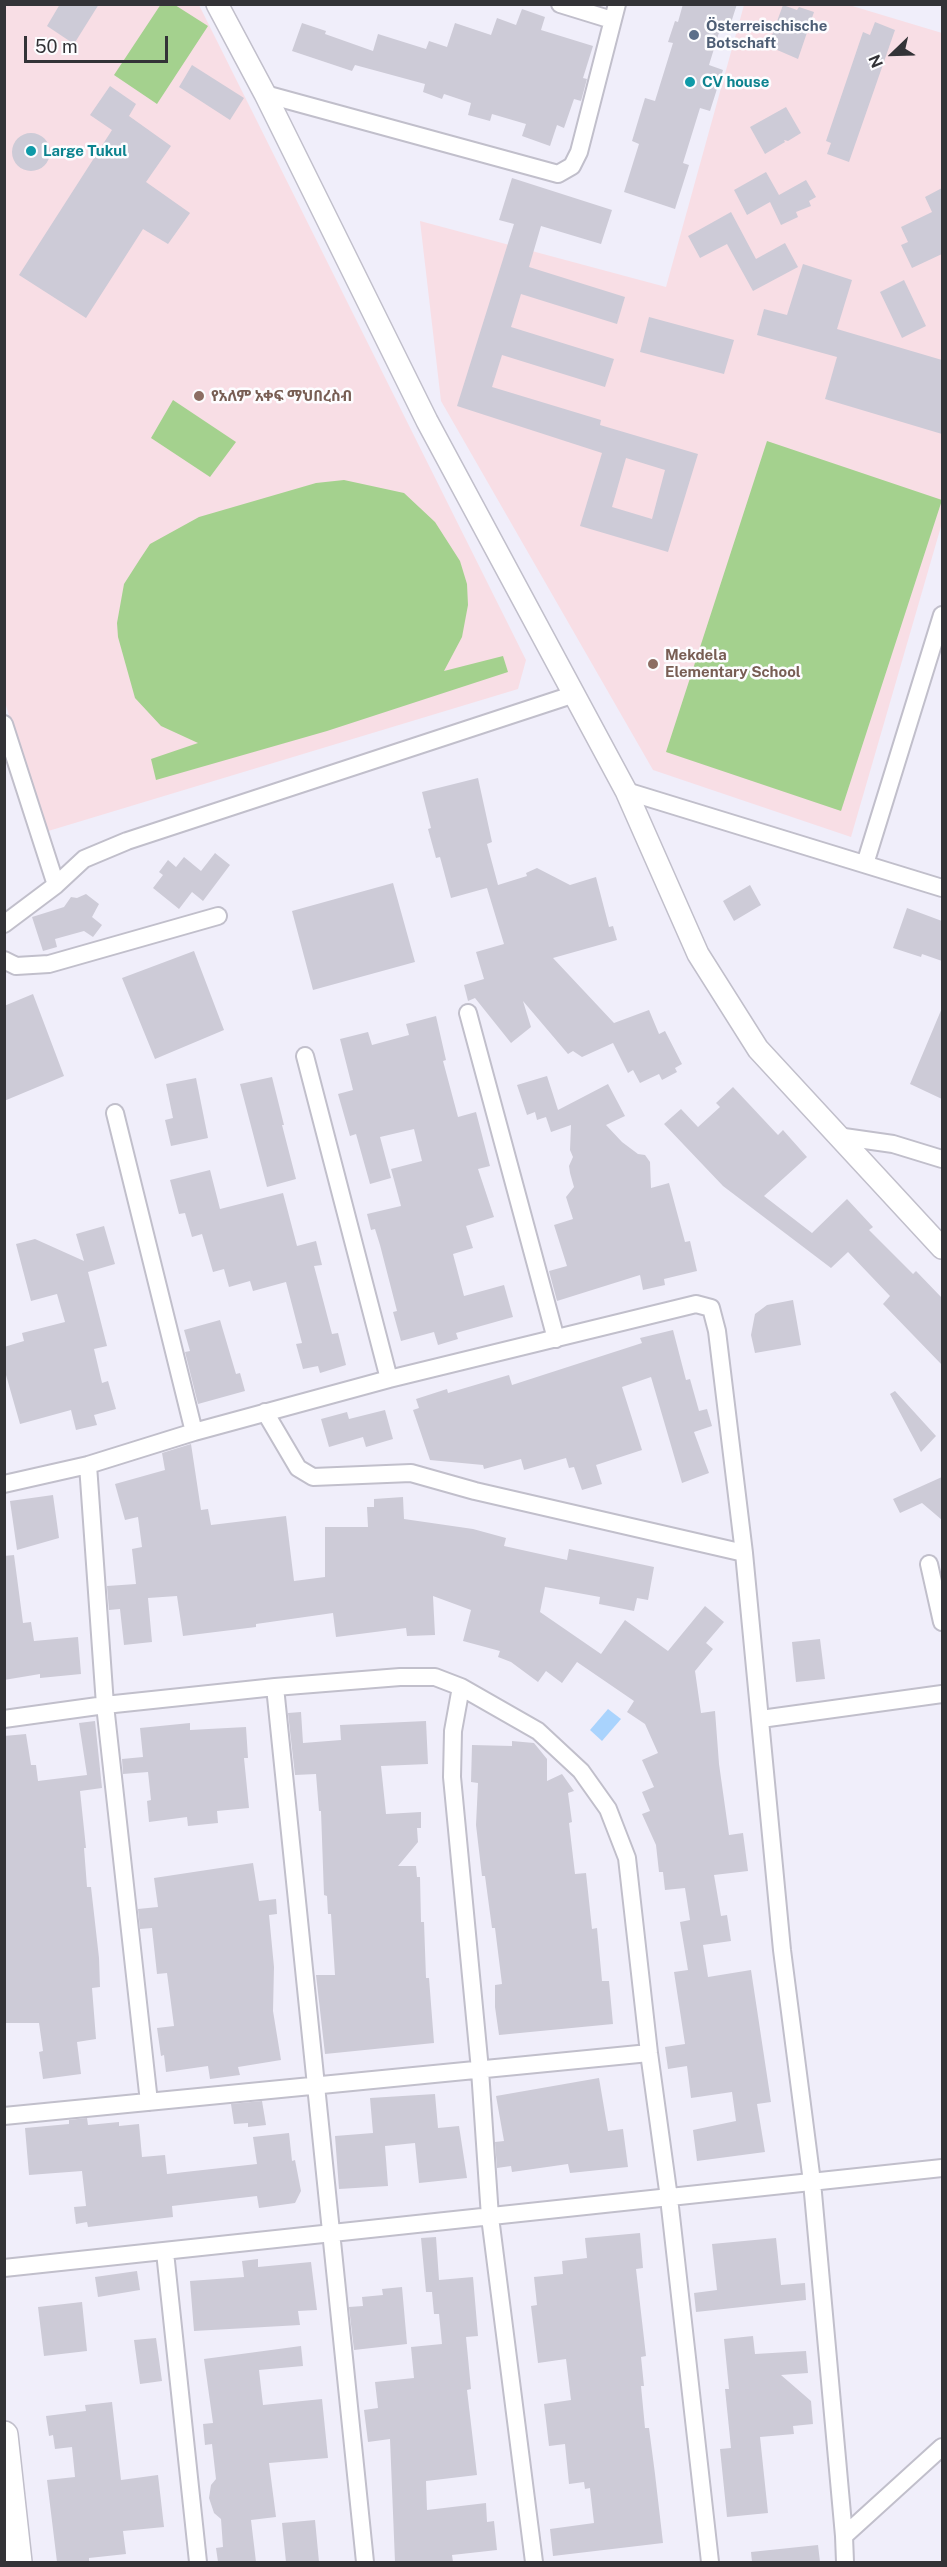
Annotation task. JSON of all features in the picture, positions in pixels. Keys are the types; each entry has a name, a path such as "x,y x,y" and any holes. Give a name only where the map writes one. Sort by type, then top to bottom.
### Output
{"main road":[{"path":"4,2435 18,2562"}],"street":[{"path":"217,4 265,94 427,421 626,791 698,954 758,1048 942,1248"},
{"path":"265,94 558,174 572,166 579,152 615,12 560,4"},
{"path":"865,864 942,615"},
{"path":"4,924 56,885 84,859 127,841 575,694"},
{"path":"4,724 56,885"},
{"path":"626,791 942,888"},
{"path":"4,960 16,966 49,964 218,916"},
{"path":"468,1012 556,1339"},
{"path":"305,1056 389,1379"},
{"path":"115,1113 194,1431"},
{"path":"837,1136 893,1144 942,1159"},
{"path":"4,1484 88,1465 194,1431 389,1379 696,1304 711,1308 717,1331 744,1553 782,1950 812,2182 845,2562"},
{"path":"265,1412 298,1468 313,1477 411,1473 476,1491 744,1553"},
{"path":"88,1465 105,1705 149,2102"},
{"path":"929,1564 942,1622"},
{"path":"4,1719 105,1705 274,1687 400,1677 435,1677 461,1687 538,1731 581,1771 608,1809 627,1858 649,2053 669,2198 710,2562"},
{"path":"274,1687 365,2562"},
{"path":"461,1687 453,1731 452,1777 480,2070 490,2217 534,2562"},
{"path":"761,1719 942,1694"},
{"path":"4,2116 649,2053"},
{"path":"4,2268 942,2168"},
{"path":"165,2252 198,2562"},
{"path":"844,2536 942,2447"}],"shaded area":[{"name":"የአለም አቀፍ ማህበረስብ","path":"4,5 199,5 526,660 518,689 45,832 4,699"},
{"path":"744,5 849,5 942,33 942,523 851,837 653,770 441,401 420,221 666,287"}],"green space":[{"path":"161,4 175,5 208,26 157,104 114,75"},
{"path":"173,400 236,442 210,477 151,438"},
{"path":"767,441 942,500 841,811 666,752"},
{"path":"344,480 404,493 435,522 460,561 467,584 468,605 462,637 444,671 503,656 508,672 327,731 156,780 151,759 198,743 161,726 135,698 118,637 117,623 124,584 150,544 199,517 316,483"}],"water":[{"path":"608,1709 621,1719 602,1741 590,1730"}],"building":[{"path":"60,4 99,4 74,44 47,26"},
{"path":"683,4 737,4 729,29 721,26 709,65 723,70 710,111 700,108 683,163 689,165 675,209 624,192 639,144 632,141 645,98 655,101 673,43 668,42 675,21 678,22"},
{"path":"783,5 814,12 798,59 768,46"},
{"path":"522,9 545,17 541,30 593,46 583,78 587,79 581,101 574,99 564,128 557,125 550,146 522,136 526,124 492,114 490,121 468,115 471,103 444,94 442,99 423,92 425,84 355,65 352,71 292,51 302,23 373,51 378,34 426,49 429,41 447,47 455,23 491,35 497,18 516,25"},
{"path":"875,22 895,30 849,162 827,154 831,143 826,141 863,32 870,35"},
{"path":"192,65 244,98 230,120 179,87"},
{"path":"110,86 136,104 129,116 171,146 146,182 190,213 168,244 143,229 86,318 19,275 112,130 90,115"},
{"path":"786,107 801,133 788,141 784,140 785,142 765,154 750,127"},
{"name":"Large Tukul","path":"31,133 44,139 50,152 44,165 31,171 18,165 12,152 18,139"},
{"path":"766,172 779,195 806,180 816,197 809,201 811,206 796,212 798,217 781,225 770,202 747,215 734,190"},
{"path":"512,178 612,210 601,244 541,226 529,267 625,297 617,324 521,294 511,327 614,359 605,387 502,355 492,387 601,420 600,425 698,454 668,552 580,526 602,453 457,406 514,224 499,220","holes":["626,458 665,470 652,519 612,507"]},
{"path":"942,188 942,254 912,268 901,245 908,242 901,227 932,212 925,197"},
{"path":"731,212 756,259 785,243 798,267 753,291 727,244 700,258 688,236"},
{"path":"803,264 852,280 837,329 942,360 942,434 825,399 837,357 757,335 764,309 787,315"},
{"path":"904,280 926,326 902,338 880,292"},
{"path":"649,317 734,340 724,374 640,352"},
{"path":"478,778 492,842 487,844 498,885 527,876 526,873 537,868 570,885 596,877 609,927 613,926 617,940 553,958 614,1023 649,1010 659,1034 665,1031 682,1064 675,1068 677,1072 662,1080 659,1074 640,1083 633,1070 628,1073 613,1043 582,1057 573,1051 568,1054 523,1001 531,1027 511,1043 475,998 468,1001 464,985 484,979 476,952 504,944 487,888 451,898 440,857 436,858 428,829 431,828 422,792"},
{"path":"215,853 230,865 203,901 192,892 179,909 153,888 163,875 159,872 168,860 176,867 184,857 201,871"},
{"path":"393,883 415,962 313,990 292,911"},
{"path":"750,885 761,905 734,921 723,901"},
{"path":"86,894 99,904 92,917 102,925 93,937 84,931 55,939 57,947 43,951 32,917 64,907 71,897 77,898"},
{"path":"907,908 942,921 942,961 893,948"},
{"path":"194,951 224,1030 155,1059 122,978"},
{"path":"33,994 64,1076 4,1101 4,1006"},
{"path":"942,1008 942,1099 910,1084"},
{"path":"436,1016 446,1060 443,1061 458,1117 476,1112 490,1166 478,1169 494,1217 466,1226 473,1248 453,1254 464,1296 504,1285 513,1317 456,1333 458,1339 438,1345 434,1332 401,1341 393,1312 397,1311 380,1245 375,1229 371,1230 367,1214 401,1206 391,1169 422,1161 414,1129 380,1137 391,1178 370,1184 356,1134 350,1136 338,1094 353,1090 340,1039 368,1032 372,1045 409,1035 406,1024"},
{"path":"547,1076 558,1110 608,1084 625,1116 606,1125 622,1142 638,1154 645,1155 650,1162 651,1188 669,1183 685,1242 690,1241 697,1271 664,1279 665,1285 643,1290 640,1275 557,1301 549,1271 567,1266 554,1225 573,1219 566,1197 574,1187 569,1166 573,1157 570,1150 571,1125 551,1132 546,1117 537,1120 535,1112 527,1115 517,1085"},
{"path":"272,1077 296,1179 267,1187 240,1084"},
{"path":"196,1078 208,1138 171,1146 165,1120 173,1118 166,1084"},
{"path":"733,1087 778,1135 783,1130 807,1157 764,1196 812,1233 847,1199 873,1227 869,1230 913,1274 916,1271 942,1298 942,1365 883,1304 890,1296 848,1252 831,1268 723,1186 664,1124 681,1109 698,1127 720,1107 716,1103"},
{"path":"210,1170 220,1209 283,1193 297,1246 316,1241 322,1265 314,1266 332,1334 338,1333 346,1365 320,1373 318,1366 303,1369 296,1344 302,1343 286,1282 253,1291 250,1281 229,1287 224,1269 213,1272 202,1234 192,1237 185,1213 179,1214 170,1180"},
{"path":"104,1226 115,1264 88,1272 107,1346 94,1349 102,1383 108,1381 116,1409 94,1415 97,1425 76,1430 71,1410 20,1424 4,1368 4,1347 24,1341 22,1333 65,1322 57,1294 31,1301 16,1244 35,1239 84,1261 76,1234"},
{"path":"793,1300 801,1345 755,1353 751,1335 755,1314 767,1305"},
{"path":"220,1320 236,1374 240,1373 245,1391 198,1404 185,1352 190,1351 184,1330"},
{"path":"673,1330 686,1380 690,1379 699,1411 707,1409 712,1426 694,1432 709,1473 682,1483 651,1377 622,1387 642,1450 596,1465 602,1484 582,1490 574,1467 569,1468 566,1458 524,1470 521,1459 484,1469 483,1465 430,1460 413,1410 419,1408 416,1399 447,1389 448,1393 509,1375 512,1385 642,1343 640,1338"},
{"path":"895,1391 936,1436 921,1452 890,1394"},
{"path":"385,1410 393,1439 366,1447 363,1437 329,1447 321,1419 347,1412 349,1419"},
{"path":"191,1444 201,1510 208,1509 211,1525 286,1516 294,1581 325,1577 325,1527 368,1527 367,1507 374,1507 374,1499 403,1497 404,1519 473,1529 506,1538 504,1546 567,1560 569,1549 654,1567 648,1600 637,1598 634,1611 599,1604 600,1597 545,1587 540,1612 601,1654 625,1620 668,1651 705,1606 724,1622 706,1643 713,1649 695,1671 701,1713 715,1711 719,1764 729,1835 743,1833 748,1871 714,1875 721,1916 727,1915 731,1941 703,1945 708,1977 751,1970 771,2102 757,2104 765,2152 697,2161 693,2130 736,2121 732,2092 691,2098 687,2066 668,2069 665,2047 685,2044 674,1972 688,1970 680,1922 690,1920 685,1888 665,1890 663,1872 659,1872 656,1845 642,1814 650,1811 642,1792 654,1787 642,1760 658,1753 645,1724 627,1712 634,1701 577,1662 562,1683 546,1671 538,1682 511,1662 498,1657 500,1651 463,1641 471,1610 433,1596 435,1635 407,1636 406,1628 336,1637 333,1613 256,1624 256,1627 183,1636 177,1596 148,1598 152,1642 124,1645 120,1609 109,1610 107,1586 136,1584 132,1549 142,1547 138,1517 125,1520 115,1484 165,1470 162,1453"},
{"path":"942,1477 942,1520 922,1503 900,1513 893,1499"},
{"path":"53,1495 59,1538 17,1550 10,1501"},
{"path":"14,1555 23,1623 31,1622 34,1641 78,1637 81,1674 40,1678 40,1674 4,1680 4,1556"},
{"path":"820,1639 825,1679 796,1682 792,1642"},
{"path":"301,1712 303,1743 341,1740 340,1725 426,1721 428,1764 381,1766 386,1814 421,1812 421,1828 417,1828 418,1842 398,1866 416,1866 417,1877 420,1877 421,1922 424,1922 426,1978 429,1978 434,2043 325,2054 316,1975 335,1975 331,1914 328,1914 327,1896 324,1895 321,1811 319,1811 316,1774 295,1775 288,1713"},
{"path":"95,1721 102,1788 80,1791 86,1848 84,1848 87,1887 91,1887 99,1958 100,1987 92,1988 96,2039 77,2042 81,2074 43,2079 39,2052 43,2051 39,2023 4,2023 4,1736 26,1734 31,1765 36,1765 38,1781 87,1775 79,1723"},
{"path":"190,1723 190,1730 246,1727 248,1758 244,1758 249,1808 217,1811 218,1823 188,1826 187,1817 149,1822 147,1801 151,1800 148,1772 123,1774 122,1759 143,1757 140,1728"},
{"path":"512,1741 534,1743 547,1759 547,1781 562,1774 574,1791 568,1793 575,1874 586,1873 592,1929 597,1928 602,1981 609,1981 613,2024 499,2035 495,1985 502,1984 495,1928 492,1928 485,1876 482,1876 476,1825 478,1783 471,1782 472,1745 512,1746"},
{"path":"253,1863 259,1901 276,1899 277,1914 269,1915 274,1967 273,2011 281,2060 238,2067 240,2075 210,2079 208,2066 166,2072 157,2028 174,2026 167,1973 157,1974 152,1928 140,1929 138,1909 158,1907 154,1878"},
{"path":"599,2078 608,2131 623,2129 628,2167 570,2173 568,2164 512,2172 511,2166 497,2168 495,2142 504,2141 496,2096"},
{"path":"435,2094 438,2128 459,2126 467,2178 419,2183 415,2143 385,2146 388,2186 339,2189 335,2136 373,2133 370,2098"},
{"path":"262,2101 266,2125 248,2127 248,2123 234,2124 231,2104"},
{"path":"87,2118 88,2125 119,2122 119,2126 139,2124 142,2157 165,2155 167,2174 257,2164 253,2137 289,2133 292,2161 295,2160 301,2191 295,2203 259,2208 257,2196 172,2206 173,2217 88,2227 87,2222 76,2224 74,2207 86,2206 82,2171 29,2175 25,2128 69,2124 69,2120"},
{"path":"640,2233 643,2268 636,2269 646,2356 641,2357 644,2386 641,2386 645,2428 649,2428 663,2543 553,2556 550,2529 594,2523 590,2488 585,2489 584,2482 569,2484 565,2444 549,2446 544,2404 571,2400 566,2359 538,2363 531,2306 537,2305 534,2277 563,2274 562,2261 587,2258 585,2238"},
{"path":"436,2237 439,2280 473,2277 478,2336 466,2337 471,2389 467,2390 477,2475 426,2481 427,2510 486,2503 487,2522 494,2521 497,2550 452,2555 453,2562 395,2562 390,2439 368,2442 364,2410 378,2408 375,2382 414,2378 411,2347 442,2344 439,2314 434,2314 432,2292 426,2292 421,2238"},
{"path":"776,2238 781,2285 805,2283 806,2300 696,2312 694,2293 717,2290 712,2244"},
{"path":"258,2259 258,2267 311,2262 317,2310 298,2311 300,2325 194,2331 190,2281 244,2277 242,2261"},
{"path":"137,2271 140,2290 98,2297 95,2277"},
{"path":"402,2287 407,2344 354,2350 349,2307 363,2306 362,2297 383,2295 382,2289"},
{"path":"82,2302 87,2351 44,2356 38,2307"},
{"path":"753,2336 755,2354 806,2351 808,2373 781,2375 811,2401 813,2424 793,2426 794,2434 760,2437 768,2513 727,2517 720,2449 731,2448 725,2389 729,2389 724,2339"},
{"path":"156,2338 162,2381 140,2384 134,2340"},
{"path":"301,2346 303,2366 259,2370 263,2405 322,2399 328,2458 269,2463 276,2517 251,2520 256,2562 218,2562 216,2548 223,2547 221,2519 214,2513 209,2498 211,2485 216,2479 212,2444 205,2445 203,2424 213,2423 204,2359"},
{"path":"112,2402 121,2480 158,2475 164,2527 123,2531 126,2554 89,2558 89,2562 57,2562 47,2480 75,2477 72,2447 55,2449 53,2435 49,2436 46,2416 86,2411 85,2405"},
{"path":"315,2520 319,2562 286,2562 282,2523"},
{"path":"818,2545 820,2562 752,2562 751,2552"}],"place":[{"name":"Österreischische Botschaft","path":"694,35"},
{"name":"CV house","path":"690,82"},
{"name":"Large Tukul","path":"31,151"},
{"name":"የአለም አቀፍ ማህበረስብ","path":"199,396"},
{"name":"Mekdela Elementary School","path":"653,664"}]}
